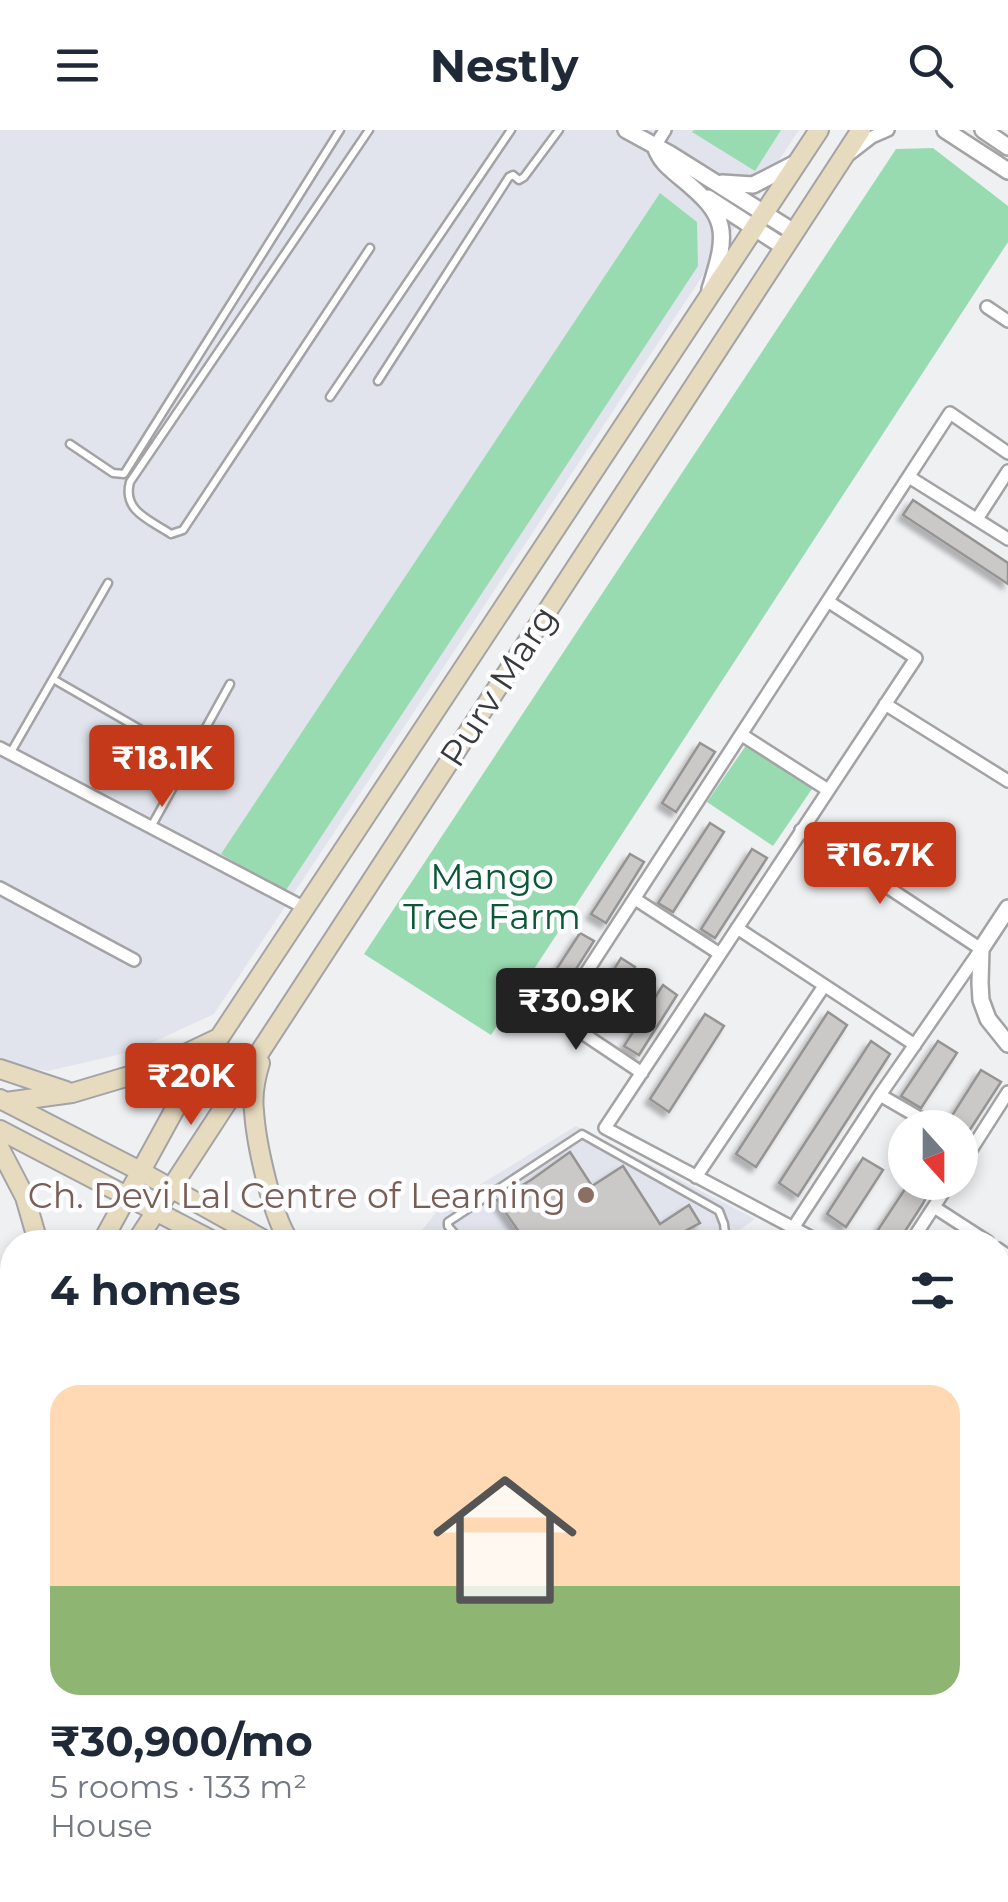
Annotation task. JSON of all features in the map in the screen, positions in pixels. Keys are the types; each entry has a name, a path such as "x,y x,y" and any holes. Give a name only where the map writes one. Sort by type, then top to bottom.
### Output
{"main road":[{"name":"Purv Marg","path":"108,1230 188,1085 819,130"},
{"name":"Purv Marg","path":"144,1230 861,130"},
{"path":"3,1100 72,1092 156,1068 220,1038"},
{"path":"265,1043 254,1084 254,1113 273,1207 282,1230"},
{"path":"0,1069 72,1092"},
{"path":"3,1100 245,1230"},
{"path":"0,1130 191,1230"},
{"path":"0,1149 24,1198 34,1230"}],"street":[{"path":"626,130 655,146 754,228 789,240"},
{"path":"655,146 666,130"},
{"path":"840,162 872,137 888,130"},
{"path":"945,130 1008,171"},
{"path":"699,183 753,186 799,161"},
{"path":"699,183 765,212 789,240"},
{"path":"699,183 720,222 720,256 706,302"},
{"path":"986,307 1008,322"},
{"path":"558,1016 950,413 1008,452"},
{"path":"977,519 1008,472"},
{"path":"909,477 1008,539"},
{"path":"797,1230 605,1128 916,658 829,602"},
{"path":"885,704 1008,782"},
{"path":"742,735 828,790"},
{"path":"5,750 306,908"},
{"path":"802,830 982,948"},
{"path":"0,888 134,960"},
{"path":"635,899 720,954"},
{"path":"793,1228 1008,908"},
{"path":"737,928 915,1045"},
{"path":"982,948 982,1000 988,1019 1008,1044"},
{"path":"696,1176 824,986"},
{"path":"533,1000 642,1072"},
{"path":"978,1138 1008,1092"},
{"path":"880,1095 906,1110"},
{"path":"919,1230 938,1200"},
{"path":"934,1207 969,1230"}],"lane":[{"path":"70,444 113,473 124,474 340,130"},
{"path":"369,130 130,482 127,497 139,513 170,534 183,530 370,248"},
{"path":"330,397 510,130"},
{"path":"378,381 509,177 524,178 558,130"},
{"path":"982,154 996,136"},
{"path":"5,750 54,679 108,583"},
{"path":"54,679 190,758"},
{"path":"151,827 230,684"},
{"path":"452,1230 448,1222 582,1134 719,1210 725,1230"}],"shaded area":[{"path":"0,130 799,130 214,1014 134,1051 48,1071 0,1063"},
{"name":"Ch. Devi Lal Centre of Learning","path":"576,1126 755,1219 740,1230 422,1230 437,1211"}],"green space":[{"path":"694,130 781,130 755,171"},
{"name":"Mango Tree Farm","path":"933,148 1008,206 1008,242 491,1035 364,954 896,149"},
{"name":"Mango Tree Farm","path":"660,193 697,222 698,266 284,893 221,854"},
{"path":"747,744 812,789 773,846 707,802"}],"building":[{"path":"913,500 1008,563 1008,584 903,515"},
{"path":"700,743 715,752 676,812 662,803"},
{"path":"710,823 724,832 673,912 658,903"},
{"path":"752,849 767,858 715,938 701,929"},
{"path":"630,854 644,862 606,923 591,914"},
{"path":"580,933 594,941 555,1002 541,993"},
{"path":"621,958 635,967 597,1028 583,1019"},
{"path":"663,985 677,995 639,1055 624,1046"},
{"path":"828,1012 847,1025 756,1167 736,1154"},
{"path":"705,1014 724,1026 669,1112 650,1099"},
{"path":"871,1041 890,1054 798,1196 779,1183"},
{"path":"938,1041 957,1053 921,1108 901,1096"},
{"path":"981,1070 1001,1082 978,1117 978,1110 956,1110"},
{"path":"570,1152 592,1186 623,1166 660,1224 689,1205 700,1223 687,1230 518,1230 497,1200"},
{"path":"863,1158 883,1170 846,1227 827,1214"},
{"path":"898,1200 925,1200 906,1230 878,1230"}],"place":[{"name":"Ch. Devi Lal Centre of Learning","path":"586,1195"}]}
